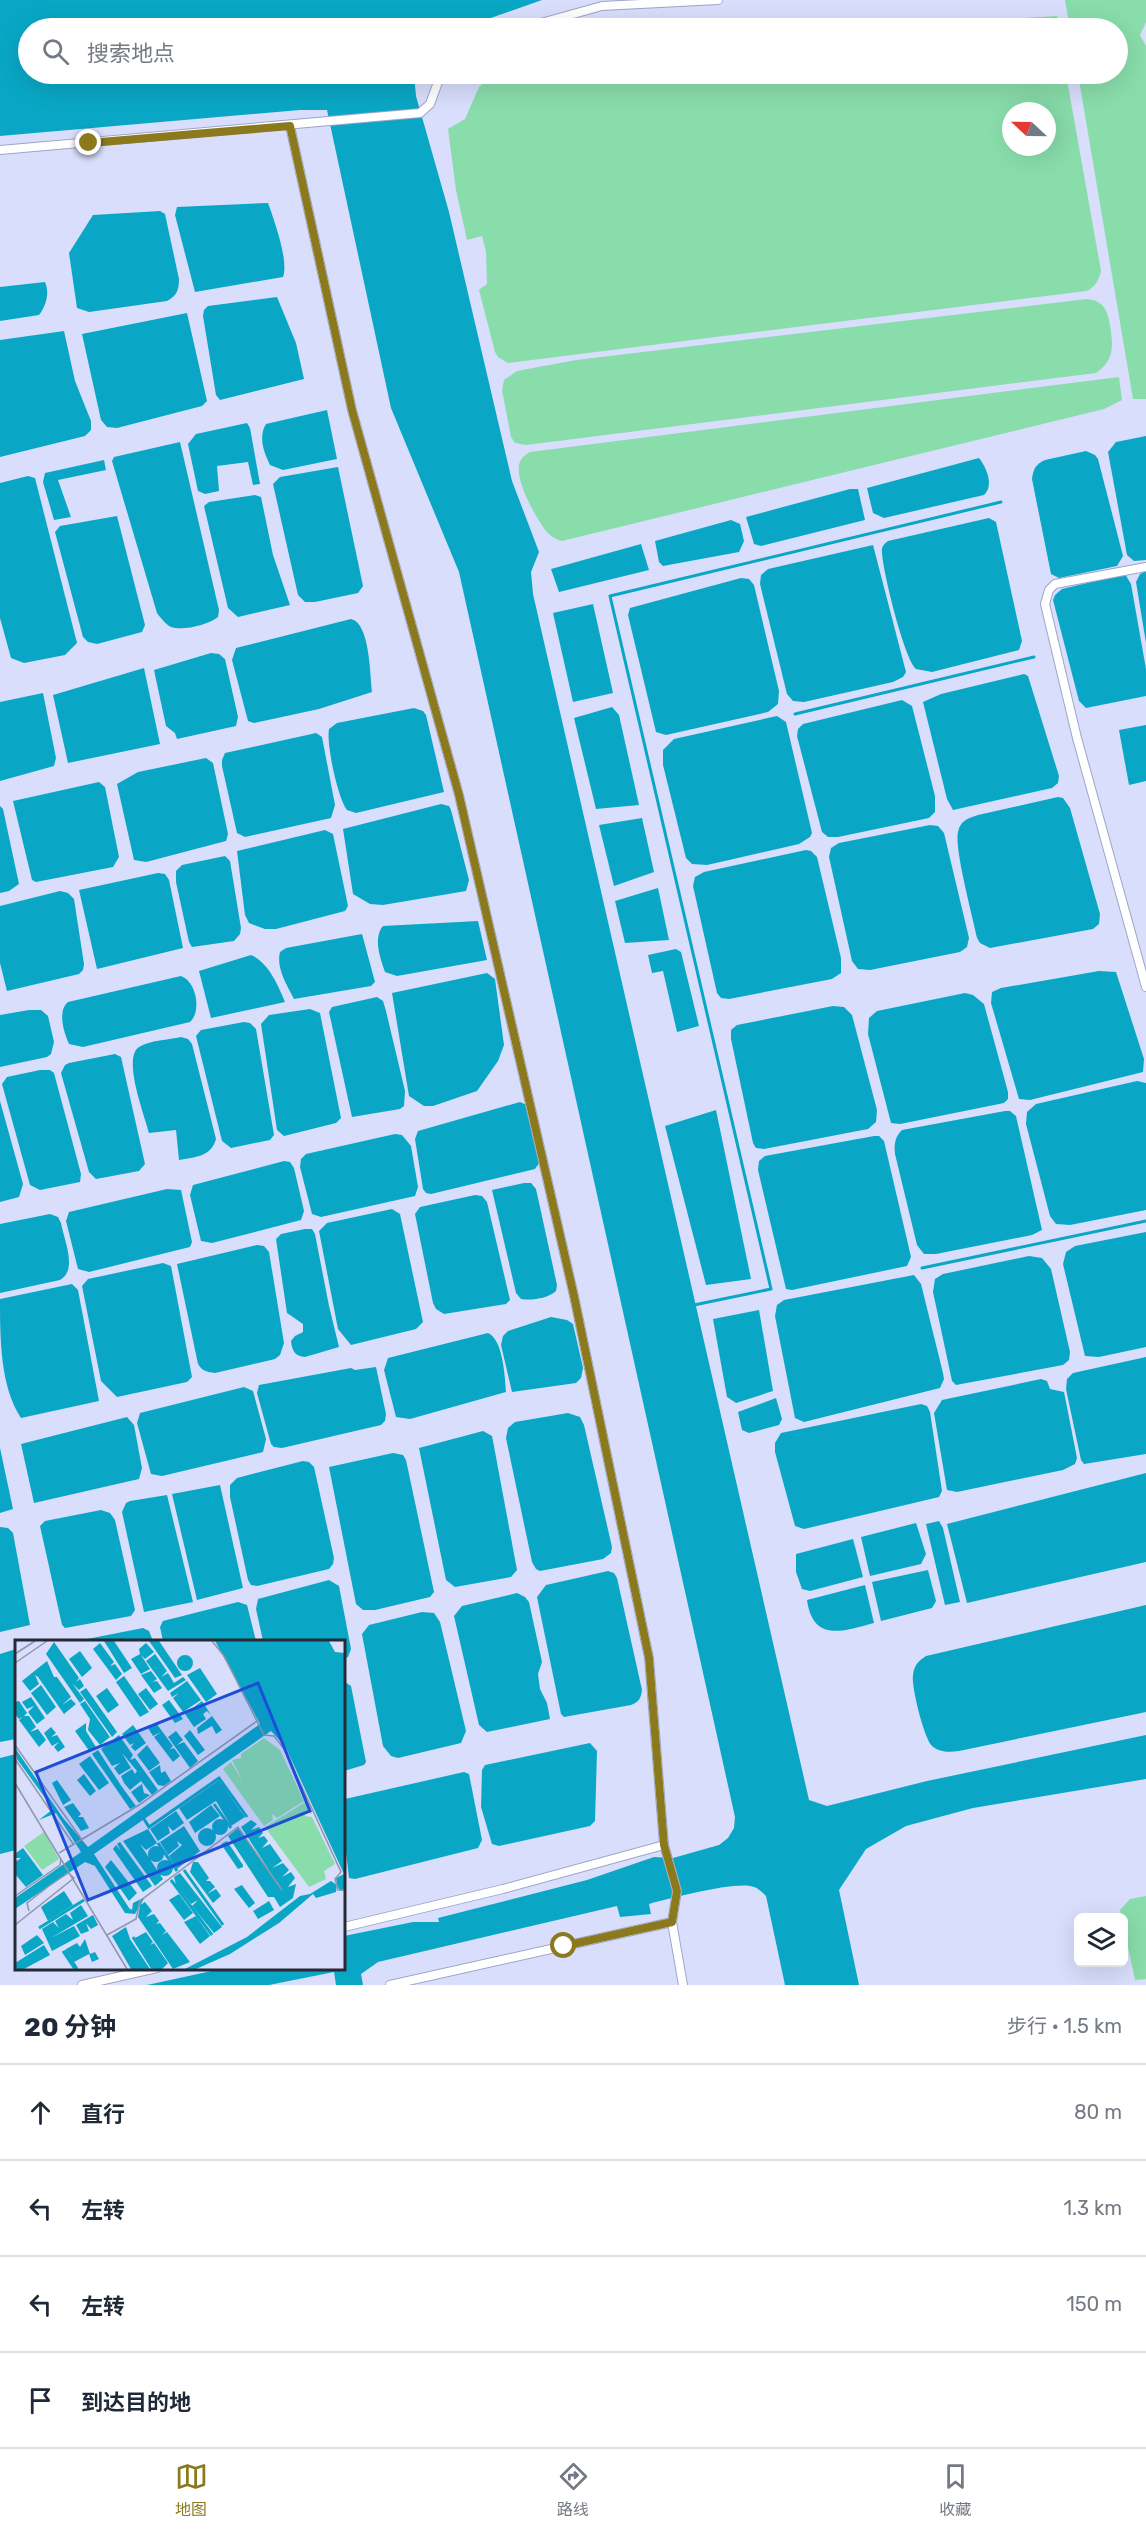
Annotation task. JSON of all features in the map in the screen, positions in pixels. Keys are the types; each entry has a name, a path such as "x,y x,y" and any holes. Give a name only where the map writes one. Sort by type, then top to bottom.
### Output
{"street":[{"path":"559,18 602,6 718,0"},
{"path":"0,150 420,113 430,104 437,84"},
{"path":"290,126 352,410 459,795 574,1296 649,1658 664,1845 677,1891 672,1922 683,1985"},
{"path":"1146,567 1055,584 1049,590 1045,604 1077,738 1146,987"},
{"path":"345,1928 503,1889 664,1845"},
{"path":"390,1985 672,1922"},
{"path":"82,1985 148,1970"}],"green space":[{"path":"1065,0 1146,0 1146,22 1140,35 1146,46 1146,399 1133,399 1080,84 1128,84 1128,18 1068,18"},
{"path":"1057,16 1057,18 1023,18"},
{"path":"482,84 1068,84 1101,271 1098,281 1086,291 508,363 498,357 495,352 479,290 487,284 486,252 482,236 467,240 456,190 448,129 465,119"},
{"path":"1087,299 1104,307 1111,332 1110,357 1096,373 526,445 515,443 511,437 502,390 504,380 517,371 576,360"},
{"path":"1119,377 1122,400 1104,409 562,541 550,535 542,525 527,498 520,478 520,462 530,452"},
{"path":"1146,1896 1146,1979 1135,1980 1128,1947 1128,1913 1121,1913 1120,1910 1130,1899"}],"water":[{"path":"0,0 542,0 491,18 18,18 18,84 415,84 416,96 449,212 512,481 539,552 531,572 533,594 809,1800 827,1806 927,1781 1146,1735 1146,1779 973,1808 906,1826 866,1849 839,1890 859,1985 785,1985 766,1896 755,1887 741,1886 700,1892 649,1904 651,1914 620,1917 617,1906 378,1962 361,1974 363,1985 336,1985 334,1972 269,1985 147,1985 216,1970 345,1970 345,1936 413,1922 439,1922 438,1918 587,1880 654,1857 673,1858 719,1845 728,1838 734,1828 735,1817 459,572 391,408 327,110 300,110 0,136"},
{"path":"268,203 282,251 283,277 195,292 175,215 177,207"},
{"path":"160,211 165,214 179,279 175,294 167,301 89,312 77,308 69,253 93,215"},
{"path":"45,282 46,299 39,315 0,321 0,287"},
{"path":"277,297 296,343 304,379 220,400 216,395 203,316 204,310 208,306"},
{"path":"187,313 207,401 202,406 117,428 107,427 101,420 82,334"},
{"path":"64,331 75,381 91,421 91,430 85,436 0,457 0,340"},
{"path":"327,410 337,459 283,470 270,465 262,440 266,424"},
{"path":"247,423 250,428 260,484 253,485 248,462 217,466 219,491 205,494 198,491 188,444 196,434"},
{"path":"1146,436 1146,560 1134,561 1127,555 1108,452 1116,442"},
{"path":"180,442 219,610 218,617 214,620 195,626 176,628 169,626 157,613 112,461 114,457"},
{"path":"1086,451 1098,459 1123,556 1117,566 1059,578 1051,574 1032,475 1037,465 1045,460"},
{"path":"979,458 985,467 989,482 984,495 884,518 873,513 867,488"},
{"path":"104,460 106,470 58,480 71,517 54,520 43,482 45,473"},
{"path":"338,467 363,586 358,593 305,602 298,595 273,484 280,477"},
{"path":"28,476 35,478 77,643 65,655 24,663 11,658 0,618 0,483"},
{"path":"850,489 858,489 865,520 761,546 754,544 746,517"},
{"path":"255,495 261,497 273,555 290,605 238,617 228,608 204,506 209,502"},
{"path":"117,516 145,625 142,632 97,644 88,642 83,637 55,532 60,526"},
{"path":"989,518 996,522 1022,641 1019,650 932,672 916,669 906,649 895,614 883,563 882,547 888,541"},
{"path":"731,520 740,524 744,541 739,552 663,566 659,562 655,541"},
{"path":"641,544 649,570 559,592 551,569"},
{"path":"873,545 906,672 903,677 893,682 804,702 793,701 787,694 760,584 761,575 768,569"},
{"path":"1146,571 1146,643 1136,582 1140,574"},
{"path":"1125,574 1131,584 1146,669 1146,696 1086,708 1079,701 1053,600 1062,589"},
{"path":"741,578 749,579 754,585 779,691 778,704 768,712 666,735 656,732 628,615 630,608"},
{"path":"593,604 613,693 573,702 553,613"},
{"path":"351,619 362,630 365,639 372,692 319,709 254,723 248,721 232,660 236,648"},
{"path":"211,653 219,654 225,659 238,717 236,726 177,739 175,733 166,726 154,670"},
{"path":"144,668 160,744 68,763 53,695"},
{"path":"1024,674 1028,676 1059,776 1058,783 1052,788 953,810 947,799 923,702 941,694"},
{"path":"43,693 56,758 54,766 0,781 0,702"},
{"path":"902,700 912,706 935,796 935,812 929,818 838,837 828,837 822,832 797,736 798,729 803,724"},
{"path":"612,707 619,715 639,805 596,809 574,718"},
{"path":"414,708 423,711 426,715 444,792 356,813 347,810 340,795 334,771 329,746 329,729 337,723"},
{"path":"777,716 786,722 812,833 810,837 799,844 707,865 692,864 686,858 663,765 663,750 674,739"},
{"path":"1146,725 1146,781 1129,785 1119,730"},
{"path":"316,733 322,737 335,805 331,818 245,837 237,833 222,766 225,753"},
{"path":"206,758 213,763 228,834 226,841 146,862 134,860 117,784 138,772"},
{"path":"99,782 105,787 119,857 113,867 36,882 32,880 13,801"},
{"path":"1058,797 1063,798 1070,808 1100,914 1099,924 1093,929 990,948 980,943 977,938 959,852 959,828 965,820 974,816"},
{"path":"441,804 449,806 451,810 469,880 466,891 383,905 370,904 353,894 343,829"},
{"path":"0,806 3,809 19,884 9,891 0,893"},
{"path":"642,818 654,872 614,886 599,825"},
{"path":"930,825 938,826 944,833 969,938 967,947 960,952 870,970 858,969 852,961 829,857 831,848 839,843"},
{"path":"325,830 333,834 348,906 345,911 276,929 265,929 249,923 245,915 237,851"},
{"path":"806,850 811,851 817,857 841,958 841,973 832,979 729,999 721,998 717,993 693,886 695,877 704,872"},
{"path":"225,856 230,861 241,928 240,934 234,941 192,947 176,882 176,871 182,865"},
{"path":"158,873 165,874 169,880 183,948 97,969 79,890"},
{"path":"658,888 669,940 625,943 615,901"},
{"path":"60,891 68,893 74,899 83,970 79,974 7,991 0,963 0,906"},
{"path":"478,921 487,960 397,976 385,972 378,942 383,926"},
{"path":"362,934 375,982 371,986 294,999 281,970 280,952 286,948"},
{"path":"676,949 681,952 699,1026 677,1032 663,971 652,973 648,955"},
{"path":"251,955 267,968 285,1002 211,1018 199,971"},
{"path":"1099,971 1116,972 1144,1059 1143,1072 1030,1100 1019,1099 991,1003 992,992 1001,988"},
{"path":"487,973 495,979 504,1045 498,1061 477,1091 433,1106 424,1106 409,1096 392,993"},
{"path":"181,976 190,984 196,997 196,1011 190,1022 83,1047 69,1044 62,1016 68,1002"},
{"path":"965,993 973,995 984,1004 1008,1099 1004,1103 900,1124 891,1123 868,1034 869,1018 877,1011"},
{"path":"377,997 383,1001 386,1011 405,1091 404,1106 400,1109 352,1117 329,1012 332,1007"},
{"path":"833,1006 844,1007 852,1015 877,1110 876,1122 868,1129 764,1149 756,1148 753,1143 731,1030 737,1025"},
{"path":"310,1009 320,1013 341,1118 336,1123 284,1136 277,1130 261,1024 269,1015"},
{"path":"41,1010 48,1016 54,1042 51,1054 47,1057 0,1067 0,1015"},
{"path":"244,1022 250,1023 256,1029 274,1135 270,1140 231,1148 222,1141 196,1036 201,1030"},
{"path":"181,1037 188,1039 192,1044 216,1139 214,1145 206,1153 179,1160 176,1130 149,1133 136,1088 133,1063 134,1053 139,1047"},
{"path":"115,1054 121,1057 145,1164 139,1171 96,1179 89,1172 61,1073 65,1065 69,1063"},
{"path":"50,1070 54,1073 81,1174 80,1182 40,1190 30,1185 2,1084 7,1077"},
{"path":"1137,1081 1146,1083 1146,1210 1070,1225 1056,1224 1050,1216 1026,1124 1027,1112 1036,1104"},
{"path":"0,1101 23,1184 19,1197 0,1202"},
{"path":"520,1102 527,1105 540,1162 535,1169 431,1194 426,1193 423,1189 415,1139 418,1131"},
{"path":"716,1110 751,1279 706,1285 665,1126"},
{"path":"1010,1111 1016,1116 1042,1230 1032,1235 936,1254 924,1254 917,1245 895,1154 898,1135 902,1130"},
{"path":"395,1134 402,1135 411,1146 418,1187 415,1196 321,1217 312,1214 300,1167 301,1159 306,1154"},
{"path":"879,1136 884,1141 911,1257 907,1266 792,1290 786,1289 758,1170 759,1161 765,1156"},
{"path":"284,1161 290,1162 294,1168 304,1211 301,1220 212,1243 201,1241 190,1195 193,1185"},
{"path":"531,1183 536,1189 557,1285 553,1293 530,1300 521,1299 516,1293 492,1190"},
{"path":"167,1189 181,1190 192,1242 190,1247 89,1272 78,1269 66,1221 69,1212"},
{"path":"475,1195 482,1196 487,1202 510,1300 506,1304 444,1314 436,1309 433,1303 415,1214 420,1207"},
{"path":"392,1209 400,1214 423,1322 416,1329 351,1345 338,1329 319,1231 327,1223"},
{"path":"50,1214 58,1217 67,1246 69,1262 65,1275 60,1280 0,1293 0,1224"},
{"path":"312,1229 315,1234 339,1347 305,1357 296,1354 292,1348 291,1341 303,1332 303,1324 287,1313 276,1239 281,1234"},
{"path":"1146,1232 1146,1347 1099,1357 1085,1356 1063,1264 1066,1252 1075,1246"},
{"path":"257,1245 264,1246 269,1252 284,1343 280,1355 275,1359 215,1373 205,1371 198,1364 177,1264"},
{"path":"1029,1256 1042,1258 1051,1269 1070,1352 1069,1360 1063,1365 956,1385 952,1381 933,1292 935,1279 943,1274"},
{"path":"163,1263 171,1266 192,1377 187,1382 117,1397 101,1381 82,1286 88,1279"},
{"path":"914,1275 921,1284 943,1373 944,1379 940,1388 804,1422 795,1418 775,1316 777,1305 784,1300"},
{"path":"72,1284 78,1290 99,1401 21,1418 14,1406 5,1377 1,1345 0,1299"},
{"path":"759,1310 773,1391 736,1403 727,1397 713,1319"},
{"path":"551,1317 567,1320 573,1324 583,1368 581,1378 576,1383 512,1392 501,1345 503,1336 508,1331"},
{"path":"488,1333 500,1350 506,1392 410,1419 396,1417 384,1370 388,1358"},
{"path":"1146,1357 1146,1454 1084,1464 1081,1460 1066,1389 1067,1379 1073,1373"},
{"path":"376,1367 386,1414 385,1421 381,1425 282,1448 271,1444 257,1393 259,1385 351,1368 355,1370"},
{"path":"1041,1379 1047,1381 1050,1389 1064,1392 1077,1458 1075,1464 1063,1470 957,1492 947,1490 934,1413 942,1400"},
{"path":"244,1387 253,1391 266,1439 263,1452 162,1476 151,1474 137,1423 140,1413"},
{"path":"776,1398 782,1419 779,1425 749,1433 742,1430 738,1412"},
{"path":"921,1404 927,1406 930,1412 942,1491 939,1497 804,1529 795,1526 775,1452 775,1443 781,1433"},
{"path":"568,1413 580,1417 584,1425 612,1547 611,1553 603,1559 540,1571 532,1562 506,1438 508,1428 515,1422"},
{"path":"127,1417 134,1425 142,1468 139,1479 34,1503 21,1444"},
{"path":"483,1431 492,1436 517,1570 511,1577 455,1587 446,1580 419,1448"},
{"path":"0,1448 13,1509 0,1513"},
{"path":"393,1453 403,1455 406,1460 434,1592 430,1597 375,1610 363,1610 356,1604 329,1467"},
{"path":"303,1461 309,1462 314,1467 334,1558 333,1564 329,1569 257,1586 251,1585 230,1497 230,1485 237,1478"},
{"path":"1146,1473 1146,1562 967,1603 947,1524"},
{"path":"220,1485 243,1588 197,1600 172,1494"},
{"path":"167,1495 193,1602 144,1612 122,1512 126,1503 130,1501"},
{"path":"101,1510 110,1513 115,1520 135,1610 131,1616 65,1628 62,1625 40,1526 45,1521"},
{"path":"939,1521 943,1528 960,1602 945,1605 926,1524"},
{"path":"916,1523 926,1554 921,1564 870,1576 861,1537"},
{"path":"0,1527 8,1528 13,1533 30,1625 0,1632"},
{"path":"853,1539 863,1577 810,1591 802,1589 796,1572 796,1554"},
{"path":"928,1570 936,1601 932,1608 881,1621 872,1582"},
{"path":"608,1571 614,1573 617,1578 642,1690 641,1695 638,1701 631,1705 564,1717 561,1714 537,1597 546,1585"},
{"path":"329,1580 339,1586 351,1649 348,1657 345,1658 345,1640 263,1640 256,1609 258,1599"},
{"path":"865,1585 874,1623 852,1629 831,1631 816,1623 810,1614 807,1600"},
{"path":"517,1593 529,1602 542,1662 538,1674 540,1689 547,1703 550,1719 487,1732 479,1725 454,1616 462,1606"},
{"path":"238,1602 247,1605 256,1640 163,1640 160,1627 163,1621"},
{"path":"1146,1605 1146,1712 959,1751 938,1750 932,1746 925,1733 913,1681 915,1666 926,1656"},
{"path":"422,1612 434,1613 440,1622 466,1731 461,1743 398,1758 391,1756 383,1746 362,1634 369,1625"},
{"path":"143,1628 149,1631 153,1640 82,1640"},
{"path":"15,1649 15,1739 0,1742 0,1654"},
{"path":"345,1682 351,1686 366,1762 364,1765 345,1771"},
{"path":"590,1743 597,1751 595,1821 590,1826 499,1846 492,1844 481,1807 482,1770 485,1765"},
{"path":"15,1754 15,1850 0,1854 0,1758"},
{"path":"464,1772 469,1774 482,1840 478,1848 355,1879 349,1878 345,1844 345,1799"}],"waterway":[{"path":"694,1305 771,1289 610,596 1001,502"},
{"path":"795,714 1034,657"},
{"path":"922,1268 1146,1221"}],"route":[{"path":"89,143 290,126 352,410 459,795 574,1296 649,1658 664,1845 677,1891 672,1922 564,1946"}]}
